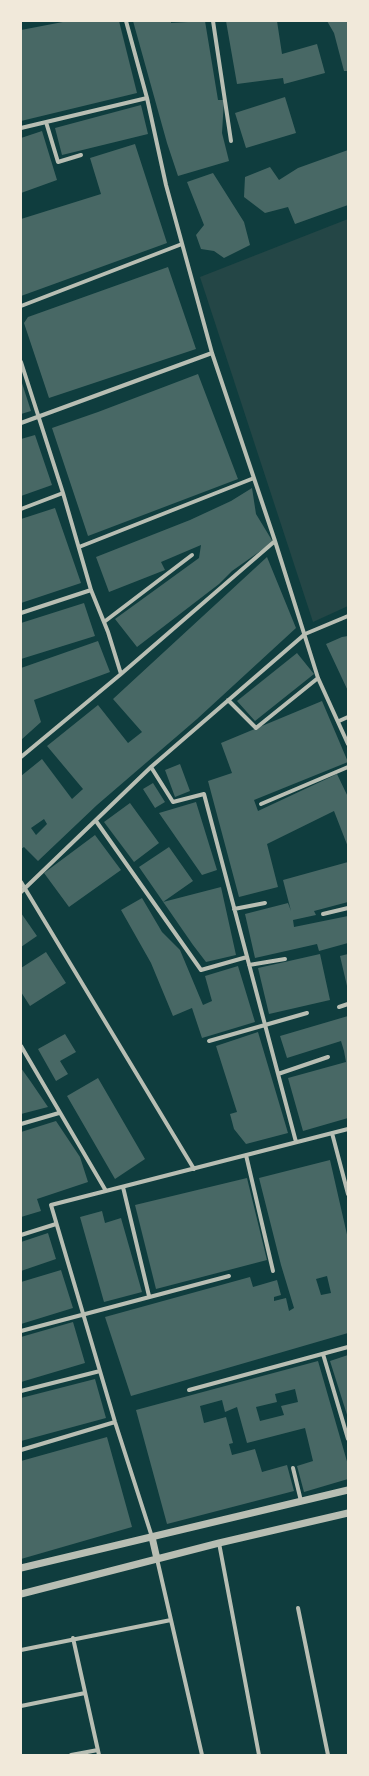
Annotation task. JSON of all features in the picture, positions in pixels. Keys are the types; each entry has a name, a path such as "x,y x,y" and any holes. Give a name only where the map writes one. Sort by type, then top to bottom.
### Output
{"street":[{"path":"126,21 147,98 166,185 212,353 275,541 318,678 348,744"},
{"path":"213,21 230,141"},
{"path":"21,128 147,98"},
{"path":"46,122 58,162 81,155"},
{"path":"21,306 182,244"},
{"path":"21,423 212,353"},
{"path":"21,362 63,493 91,590 104,622 121,674"},
{"path":"79,547 254,478"},
{"path":"21,508 63,493"},
{"path":"21,757 121,674 275,541"},
{"path":"104,622 192,555"},
{"path":"21,613 91,590"},
{"path":"21,892 151,767 305,634 348,616"},
{"path":"228,700 256,728 318,678"},
{"path":"338,721 348,717"},
{"path":"151,767 172,802 204,794 296,1142"},
{"path":"261,804 348,767"},
{"path":"96,820 201,970 247,957"},
{"path":"21,882 194,1169"},
{"path":"234,909 265,902"},
{"path":"324,914 348,908"},
{"path":"249,965 285,958"},
{"path":"339,1007 348,1004"},
{"path":"209,1041 307,1013"},
{"path":"21,1046 106,1191"},
{"path":"278,1074 328,1058"},
{"path":"21,1124 59,1113"},
{"path":"202,1755 152,1537 115,1422 84,1313 50,1205 348,1129"},
{"path":"332,1133 348,1194"},
{"path":"246,1155 273,1271"},
{"path":"123,1187 149,1296"},
{"path":"21,1235 56,1224"},
{"path":"21,1331 84,1313 229,1276"},
{"path":"189,1390 348,1347"},
{"path":"323,1354 348,1439"},
{"path":"21,1391 100,1371"},
{"path":"21,1450 115,1422"},
{"path":"293,1468 302,1501"},
{"path":"21,1568 348,1490"},
{"path":"21,1594 220,1543 348,1513"},
{"path":"220,1543 258,1755"},
{"path":"298,1608 328,1755"},
{"path":"21,1650 73,1638 171,1620"},
{"path":"73,1638 99,1755"},
{"path":"21,1706 85,1693"},
{"path":"71,1755 98,1750"}],"shaded area":[{"path":"348,219 348,606 313,622 200,277"}],"building":[{"path":"68,21 119,21 137,93 21,121 21,30"},
{"path":"133,21 171,21 171,23 205,21 218,100 224,100 222,133 229,161 178,176 167,143"},
{"path":"226,21 277,21 282,54 317,44 325,73 284,84 283,78 237,84"},
{"path":"327,21 348,21 348,71 344,71 334,33"},
{"path":"285,97 296,133 246,148 235,113"},
{"path":"141,105 148,134 62,155 55,128"},
{"path":"42,131 57,180 21,193 21,138"},
{"path":"135,144 167,243 21,296 21,219 101,194 90,158"},
{"path":"348,150 348,205 295,224 288,207 265,213 244,197 245,177 270,167 279,180 298,168"},
{"path":"213,173 244,222 250,245 224,258 214,251 201,249 196,235 204,225 187,182"},
{"path":"168,267 196,349 49,398 24,323 28,317"},
{"path":"198,374 238,479 88,536 52,428"},
{"path":"21,380 31,411 21,414"},
{"path":"35,435 52,485 21,496 21,439"},
{"path":"252,488 256,514 273,542 232,571 219,584 137,647 115,619 199,558 201,545 161,562 165,570 109,592 96,557 190,520 231,501"},
{"path":"55,508 81,583 21,603 21,519"},
{"path":"267,557 296,628 197,719 97,805 38,861 24,847 21,849 21,776 42,759 72,799 83,789 47,746 98,705 128,743 142,732 113,699","holes":["44,819 47,824 36,835 31,828"]},
{"path":"84,603 95,636 21,659 21,623"},
{"path":"348,636 348,691 326,644"},
{"path":"98,641 110,672 34,700 41,722 21,740 21,668"},
{"path":"297,653 314,674 255,721 237,701"},
{"path":"322,701 348,762 254,800 258,811 337,774 348,797 348,847 334,811 267,844 278,887 239,897 208,781 232,773 221,743"},
{"path":"180,764 190,791 175,797 165,770"},
{"path":"153,783 165,802 155,808 143,789"},
{"path":"196,802 217,870 202,875 159,813"},
{"path":"130,803 159,843 134,862 104,822"},
{"path":"95,835 121,870 69,907 44,873"},
{"path":"169,847 193,881 163,902 139,867"},
{"path":"348,862 348,902 314,911 316,915 293,920 294,927 348,916 348,943 319,951 317,944 255,958 245,914 288,903 291,911 283,880"},
{"path":"221,887 236,955 206,962 163,902"},
{"path":"142,898 162,932 180,950 203,1005 212,1001 205,976 238,966 255,1022 202,1038 192,1008 173,1016 151,963 121,910"},
{"path":"21,913 37,936 21,947"},
{"path":"46,952 66,983 30,1006 21,992 21,968"},
{"path":"320,954 330,1000 269,1014 258,968"},
{"path":"348,954 348,986 347,986 340,956"},
{"path":"348,1016 348,1118 303,1131 288,1078 346,1062 344,1051 341,1041 287,1058 280,1036"},
{"path":"258,1032 288,1133 246,1144 234,1129 230,1114 237,1112 216,1046"},
{"path":"65,1034 76,1052 60,1061 68,1074 56,1081 38,1049"},
{"path":"21,1068 31,1082 48,1107 21,1114"},
{"path":"98,1078 145,1159 115,1179 67,1096"},
{"path":"56,1121 80,1157 88,1182 37,1199 41,1211 21,1217 21,1132"},
{"path":"330,1160 348,1239 348,1333 131,1396 105,1317 250,1277 253,1287 277,1280 281,1295 274,1297 274,1301 286,1298 289,1311 294,1308 281,1265 259,1178","holes":["327,1276 331,1293 321,1295 316,1279"]},
{"path":"247,1178 267,1260 156,1289 135,1205"},
{"path":"102,1211 105,1223 121,1218 142,1292 104,1302 80,1217"},
{"path":"48,1233 56,1259 21,1271 21,1242"},
{"path":"61,1270 73,1308 21,1324 21,1282"},
{"path":"73,1322 85,1363 21,1382 21,1337"},
{"path":"348,1355 348,1418 330,1361"},
{"path":"318,1361 348,1465 348,1479 304,1492 297,1466 313,1461 305,1428 247,1443 237,1407 225,1412 222,1400 200,1406 204,1423 226,1417 233,1443 229,1444 232,1455 255,1449 262,1472 287,1465 294,1491 167,1524 136,1410","holes":["295,1389 298,1402 281,1406 284,1415 260,1421 256,1407 277,1402 275,1394"]},
{"path":"95,1379 106,1418 21,1441 21,1398"},
{"path":"107,1437 132,1527 21,1559 21,1461"}]}
